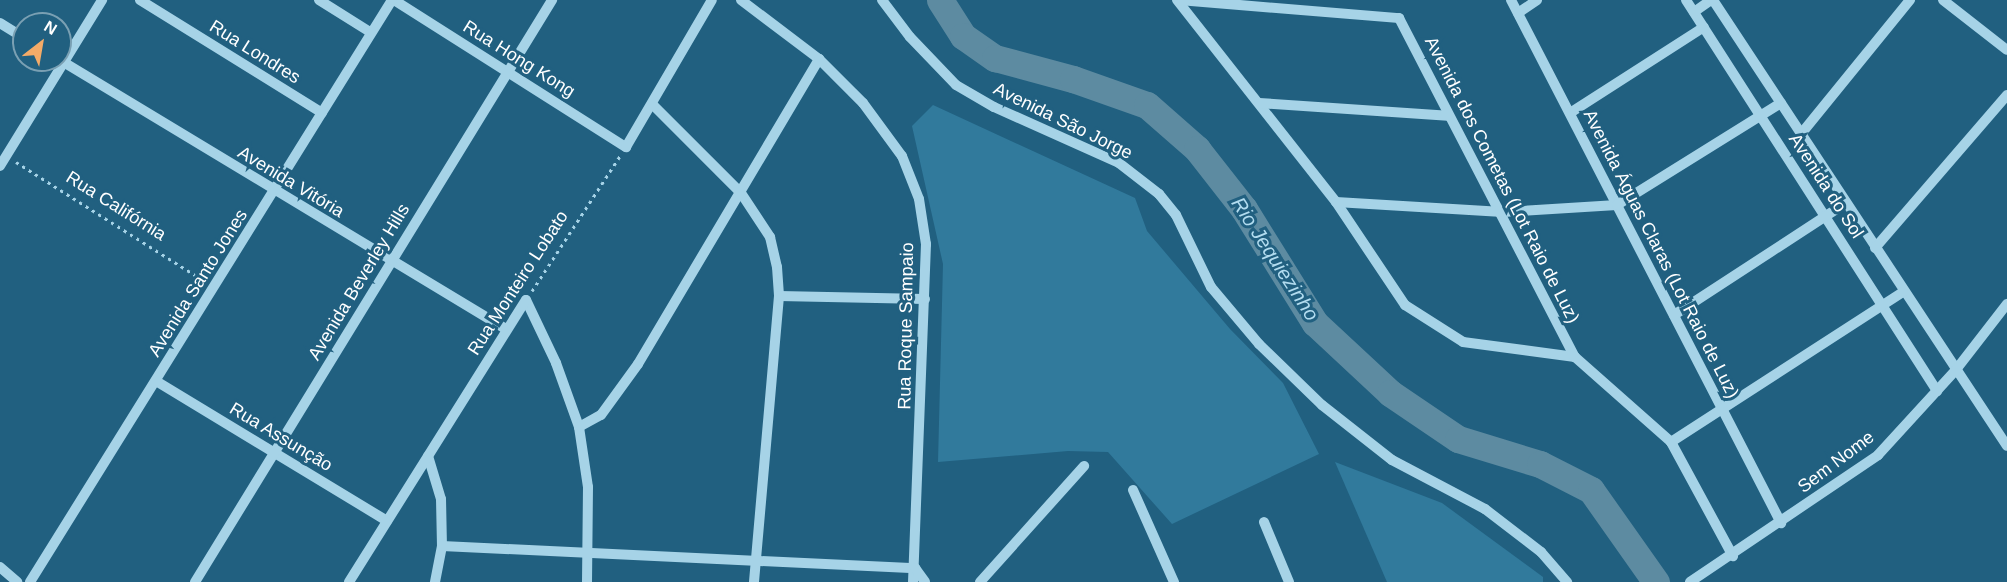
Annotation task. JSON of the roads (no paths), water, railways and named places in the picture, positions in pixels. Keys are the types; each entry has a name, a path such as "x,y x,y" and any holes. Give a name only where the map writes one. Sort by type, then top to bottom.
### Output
{"street":[{"path":"72,46 102,0"},
{"name":"Rua Londres","path":"141,0 322,112"},
{"path":"319,0 370,32"},
{"name":"Avenida Santo Jones","path":"30,582 275,192 370,32 393,0"},
{"name":"Rua Hong Kong","path":"393,0 626,147 652,104"},
{"name":"Avenida Beverley Hills","path":"195,582 552,0"},
{"path":"712,0 652,104 741,193 770,237 779,296 754,582"},
{"name":"Rua Roque Sampaio","path":"741,0 819,59 862,103 902,156 919,199 926,244 913,582"},
{"name":"Avenida São Jorge","path":"882,0 910,37 956,85 994,107 1119,163 1159,194 1176,215 1211,287 1258,344 1322,405 1392,460 1485,509 1541,552 1567,582"},
{"path":"1178,0 1260,3"},
{"path":"1178,0 1336,202 1405,305 1463,342 1575,357 1671,442 1733,556"},
{"name":"Avenida Águas Claras (Lot Raio de Luz)","path":"1511,0 1781,523"},
{"path":"1518,13 1537,0"},
{"name":"Avenida do Sol","path":"1686,0 1937,390"},
{"path":"1694,12 1712,0"},
{"name":"Avenida do Sol","path":"1712,0 1955,371 2007,446"},
{"path":"1801,134 1910,0"},
{"path":"1943,0 2007,50"},
{"name":"Avenida dos Cometas (Lot Raio de Luz)","path":"1260,3 1399,18 1448,116 1503,212 1575,357"},
{"path":"1570,113 1704,27"},
{"path":"587,582 588,487 579,427 601,415 616,397 741,193 819,59"},
{"name":"Avenida Vitória","path":"72,67 275,192 506,329"},
{"path":"0,166 3,153 55,72"},
{"path":"1875,248 2007,95"},
{"path":"1259,103 1448,116"},
{"path":"1336,202 1503,212 1617,205 1760,114 1781,104"},
{"path":"1674,315 1846,203"},
{"path":"1671,442 1903,292"},
{"path":"779,296 925,299"},
{"name":"Rua Monteiro Lobato","path":"349,582 526,300 556,363 579,427"},
{"name":"Sem Nome","path":"1690,582 1733,556 1878,455 1955,371 2007,304"},
{"name":"Rua Assunção","path":"156,381 387,521"},
{"path":"428,456 441,499 442,546 435,582"},
{"path":"980,582 1084,466"},
{"path":"1133,489 1172,581"},
{"path":"1264,522 1289,582"},
{"path":"442,546 915,568 925,582"},
{"path":"0,567 17,582"}],"waterway":[{"name":"Rio Jequiezinho","path":"940,0 963,36 995,58 1073,79 1147,105 1197,149 1244,209 1315,323 1390,393 1458,439 1540,464 1591,490 1656,582"}]}
